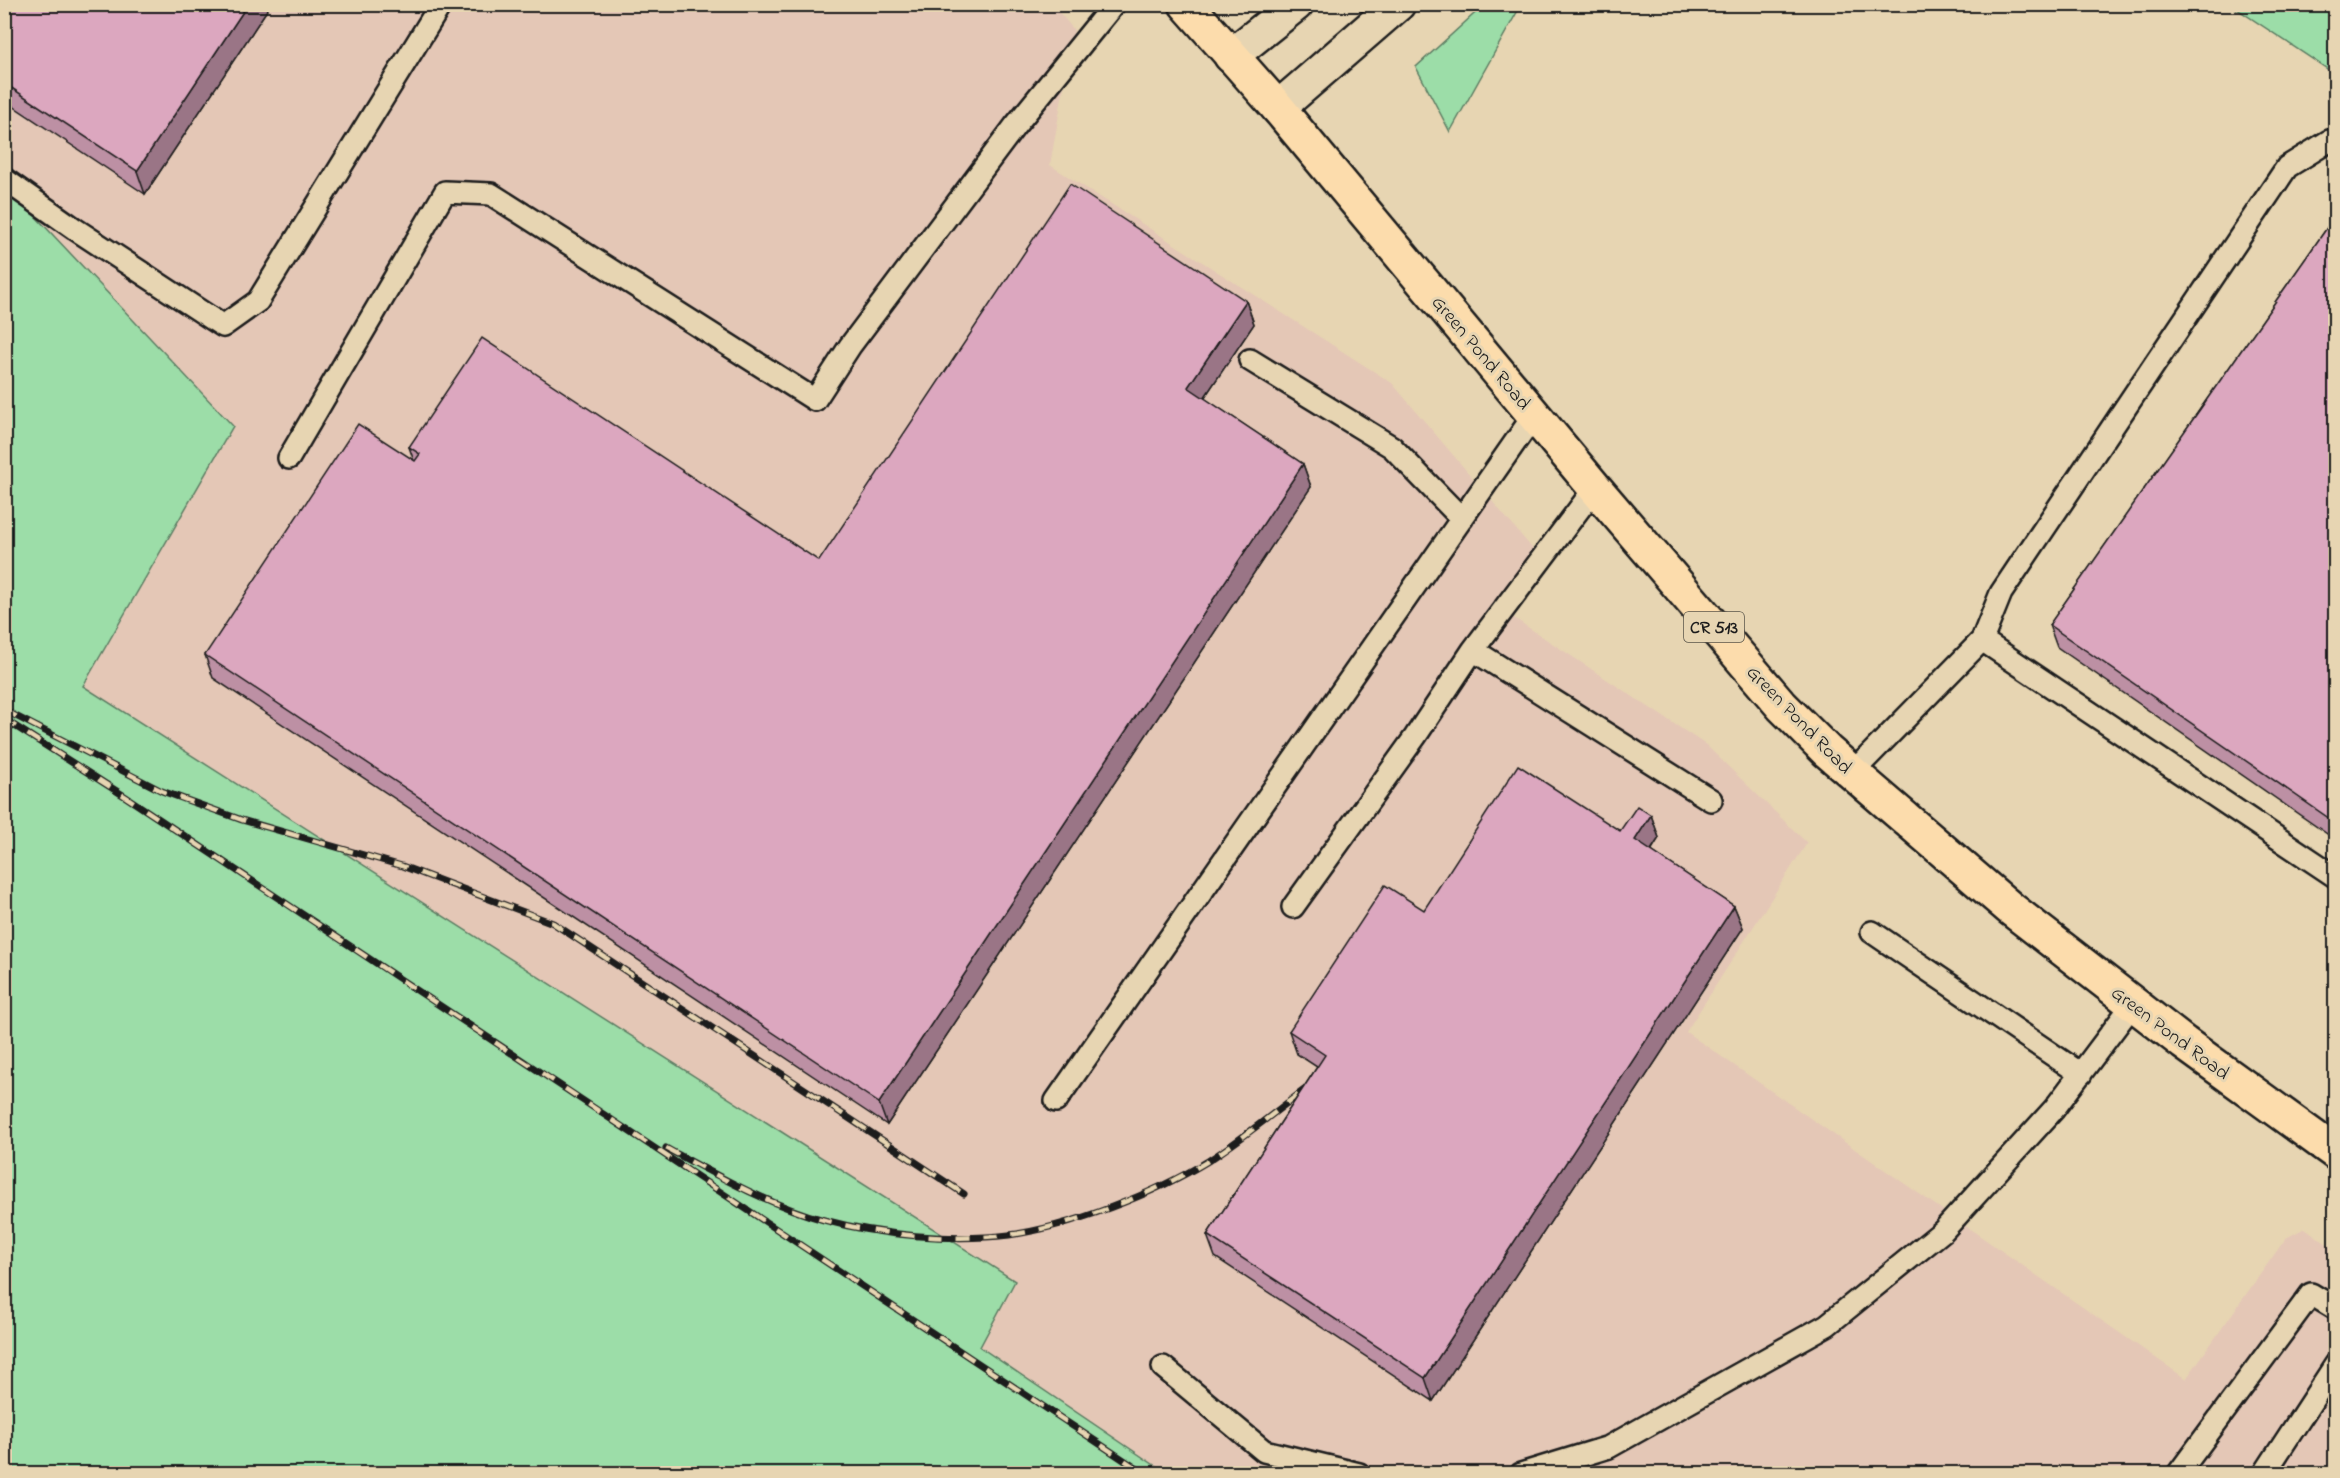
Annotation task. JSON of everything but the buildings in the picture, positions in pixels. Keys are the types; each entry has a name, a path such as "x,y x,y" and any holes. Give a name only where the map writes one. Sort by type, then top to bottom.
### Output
{"main road":[{"name":"Green Pond Road","path":"1186,4 1278,108 1595,488 1782,706 1852,773 2011,909 2133,1004 2336,1153"}],"street":[{"path":"1231,56 1296,4"},
{"path":"1278,108 1398,4"}],"lane":[{"path":"4,179 75,229 223,326 258,301 441,4"},
{"path":"289,458 445,192 491,194 815,400 850,346 1028,109 1114,4"},
{"path":"1852,773 1982,640 2001,593 2288,167 2329,141 2336,141"},
{"path":"1250,360 1392,447 1462,519"},
{"path":"1056,1101 1534,415"},
{"path":"1293,907 1415,737 1473,650 1595,488"},
{"path":"1982,640 2336,877"},
{"path":"1473,650 1711,800"},
{"path":"1872,932 2081,1074"},
{"path":"1521,1473 1609,1447 1827,1325 1943,1231 2054,1109 2133,1004"},
{"path":"2178,1473 2311,1294 2336,1309"},
{"path":"2264,1473 2336,1364"},
{"path":"1163,1367 1264,1451 1359,1473"}],"shaded area":[{"path":"5,5 1053,5 1074,30 1050,165 1392,383 1543,561 1502,610 1706,745 1807,843 1686,1032 2186,1379 2286,1238 2305,1228 2335,1250 2335,1473 1166,1473 980,1347 1014,1281 82,685 233,426 5,183"}],"green space":[{"path":"1484,5 1521,5 1450,132 1416,67"},
{"path":"2231,5 2335,5 2335,74"},
{"path":"4,183 233,426 83,686 1015,1281 980,1347 1166,1473 5,1473"}],"railway":[{"path":"4,710 162,791 242,820 402,866 553,923 964,1194"},
{"path":"4,719 126,797 1145,1474"},
{"path":"666,1148 763,1198 824,1220 868,1230 915,1236 987,1237 1059,1225 1112,1207 1164,1185 1220,1153 1304,1090"}]}
